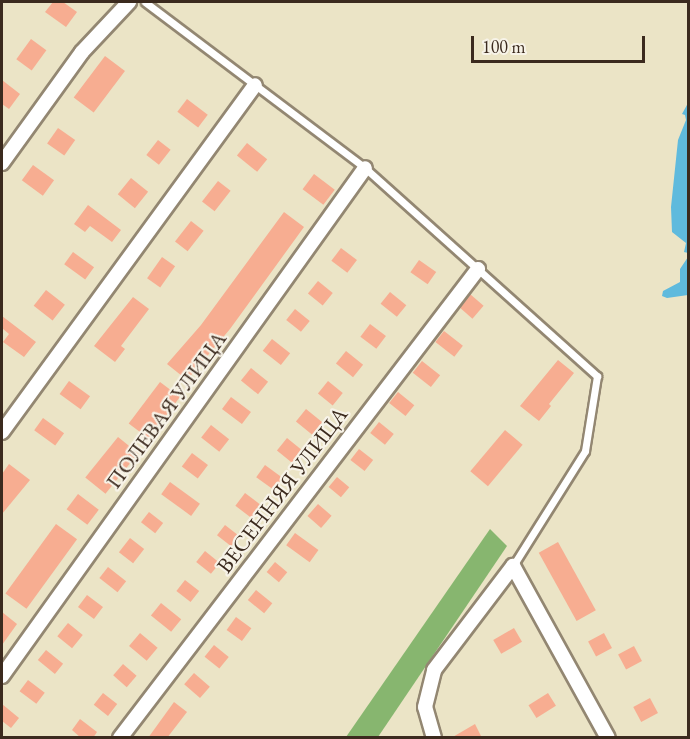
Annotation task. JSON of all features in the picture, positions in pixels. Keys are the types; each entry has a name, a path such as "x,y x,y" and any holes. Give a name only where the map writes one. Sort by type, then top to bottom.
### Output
{"street":[{"path":"2,163 82,52 129,2"},
{"path":"2,432 255,85"},
{"name":"ПОЛЕВАЯ УЛИЦА","path":"2,676 365,168"},
{"name":"ВЕСЕННЯЯ УЛИЦА","path":"120,738 478,269"},
{"path":"434,738 425,707 434,670 513,566 608,738"}],"lane":[{"path":"148,2 365,168 597,376 585,451 513,566"}],"green space":[{"path":"490,529 507,546 378,737 346,737"}],"water":[{"path":"688,103 688,253 684,252 686,243 672,232 671,207 678,140 686,120 685,115 682,114"},
{"path":"688,257 688,295 667,298 662,296 663,291 680,282 680,269"}],"building":[{"path":"53,2 63,2 77,12 66,27 45,12"},
{"path":"31,39 46,50 32,70 16,59"},
{"path":"105,56 125,71 94,113 74,98"},
{"path":"2,80 20,94 9,109 2,104"},
{"path":"187,99 208,115 198,127 177,112"},
{"path":"58,128 75,140 64,156 47,144"},
{"path":"158,140 171,150 159,165 146,155"},
{"path":"247,143 267,159 257,172 237,155"},
{"path":"33,165 54,180 43,196 22,180"},
{"path":"314,174 335,190 323,205 303,189"},
{"path":"131,178 148,192 135,208 118,194"},
{"path":"218,181 231,191 215,211 202,201"},
{"path":"88,205 121,230 112,242 90,226 85,232 74,224"},
{"path":"284,212 304,227 230,329 187,380 167,364 201,325"},
{"path":"191,221 204,231 188,251 175,241"},
{"path":"341,248 357,260 347,273 331,261"},
{"path":"73,252 94,267 85,279 64,264"},
{"path":"162,257 175,266 160,287 147,278"},
{"path":"419,260 436,272 428,284 410,272"},
{"path":"318,281 333,293 323,305 308,293"},
{"path":"46,290 65,305 53,321 34,306"},
{"path":"390,292 406,305 397,317 381,304"},
{"path":"470,294 484,306 472,319 459,307"},
{"path":"133,297 149,309 121,346 125,349 115,362 94,346"},
{"path":"295,309 310,321 301,332 286,320"},
{"path":"2,316 36,342 24,357 3,342 9,334 2,328"},
{"path":"370,324 386,336 376,349 360,337"},
{"path":"444,331 463,346 454,357 435,342"},
{"path":"272,339 290,353 281,365 263,351"},
{"path":"346,351 363,365 353,377 336,363"},
{"path":"558,360 574,373 549,404 551,406 539,421 520,406"},
{"path":"422,361 440,375 431,387 413,373"},
{"path":"251,368 268,382 258,394 241,380"},
{"path":"69,381 90,396 81,409 60,394"},
{"path":"328,381 343,393 333,405 318,393"},
{"path":"160,382 180,397 149,439 129,424"},
{"path":"398,392 414,405 406,416 389,403"},
{"path":"231,397 251,412 242,424 222,409"},
{"path":"306,409 322,422 312,435 296,421"},
{"path":"43,418 64,433 55,445 34,430"},
{"path":"379,422 394,434 385,445 370,433"},
{"path":"211,425 229,439 219,452 201,438"},
{"path":"505,430 523,445 488,486 470,471"},
{"path":"118,437 138,453 105,494 85,477"},
{"path":"287,438 303,451 293,464 277,450"},
{"path":"359,449 373,460 365,471 350,460"},
{"path":"192,453 208,465 198,479 182,467"},
{"path":"9,464 30,480 2,514 2,474"},
{"path":"265,465 283,478 274,490 256,477"},
{"path":"337,477 349,487 341,497 329,487"},
{"path":"170,482 200,504 191,516 161,494"},
{"path":"245,493 262,506 252,518 235,506"},
{"path":"78,494 99,510 87,525 67,509"},
{"path":"318,504 332,516 321,528 308,516"},
{"path":"149,512 163,523 155,533 141,522"},
{"path":"56,524 77,539 26,609 5,594"},
{"path":"225,525 239,536 231,546 217,535"},
{"path":"295,533 318,550 310,562 286,545"},
{"path":"130,538 144,549 133,563 119,552"},
{"path":"558,542 596,610 577,621 539,553"},
{"path":"205,551 220,563 211,574 196,562"},
{"path":"275,562 287,572 279,582 267,572"},
{"path":"108,567 126,581 118,592 99,578"},
{"path":"185,580 199,591 191,602 176,591"},
{"path":"256,590 272,603 264,613 248,600"},
{"path":"87,595 103,607 94,619 78,607"},
{"path":"161,603 181,619 171,632 151,615"},
{"path":"2,612 17,624 2,645"},
{"path":"236,617 251,628 242,641 227,630"},
{"path":"68,623 83,635 72,648 57,636"},
{"path":"514,628 522,642 501,654 493,640"},
{"path":"140,633 158,648 147,661 129,646"},
{"path":"604,633 612,648 596,656 588,641"},
{"path":"214,645 229,657 219,669 205,657"},
{"path":"634,646 642,661 626,669 618,654"},
{"path":"46,650 63,664 55,674 38,660"},
{"path":"123,664 137,676 127,687 113,675"},
{"path":"194,673 210,687 200,698 184,684"},
{"path":"28,680 45,693 36,704 20,691"},
{"path":"103,693 117,704 108,716 94,705"},
{"path":"548,693 556,706 536,718 528,705"},
{"path":"650,698 658,713 641,722 633,707"},
{"path":"174,702 187,712 167,738 148,738"},
{"path":"2,704 19,718 11,728 2,721"},
{"path":"80,719 97,732 93,738 81,738 72,730"},
{"path":"475,724 482,738 451,738"}]}
